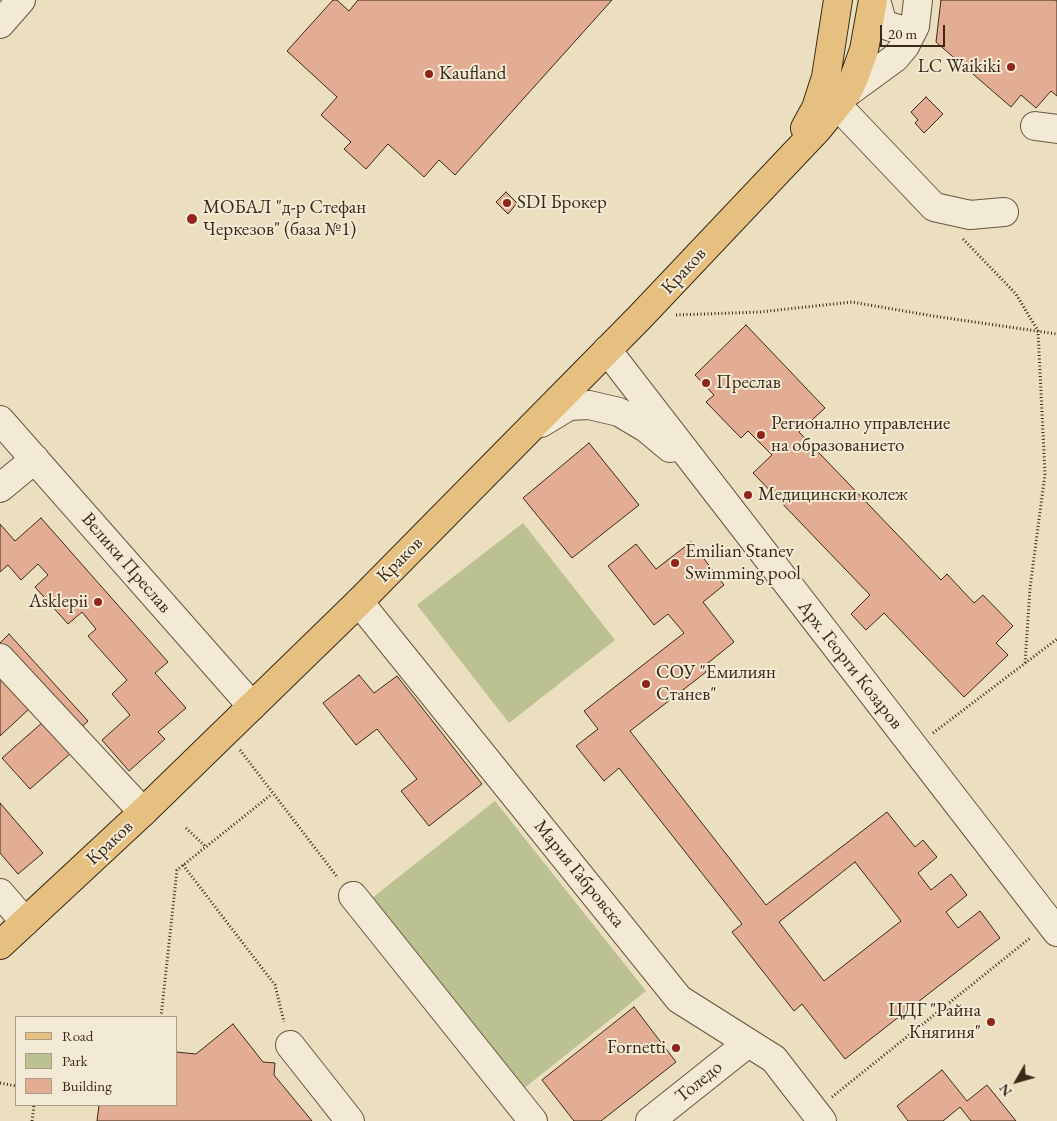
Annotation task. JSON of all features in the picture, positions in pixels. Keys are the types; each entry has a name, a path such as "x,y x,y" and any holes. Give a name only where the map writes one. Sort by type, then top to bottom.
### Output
{"main road":[{"name":"Краков","path":"787,162 816,108 822,92 830,57 838,0"},
{"name":"Краков","path":"0,945 143,812 359,602 640,317 787,162 842,100 864,50 874,0"}],"street":[{"path":"0,24 21,0"},
{"path":"874,0 882,21 888,26 905,31 916,13"},
{"path":"916,13 905,46 895,58 842,100 934,207 970,214 1004,212"},
{"name":"Арх. Георги Козаров","path":"607,350 1053,927"},
{"path":"527,432 569,406 589,405 619,412 646,428 704,476"},
{"name":"Велики Преслав","path":"0,420 252,706"},
{"path":"0,488 35,459"},
{"name":"Мария Габровска","path":"359,602 679,999 774,1060 818,1116"},
{"path":"0,658 143,812"},
{"path":"0,893 25,922"},
{"path":"353,896 533,1121"},
{"name":"Толедо","path":"650,1121 748,1043"},
{"path":"290,1045 350,1121"}],"path":[{"path":"959,234 1016,294 1038,331 1045,474 1030,588 1024,664"},
{"path":"640,317 760,312 852,302 1057,334"},
{"path":"914,747 1057,639"},
{"path":"226,732 272,794 353,896"},
{"path":"161,1016 178,870 272,794"},
{"path":"186,828 206,847"},
{"path":"183,865 275,985 290,1045"},
{"path":"818,1116 1053,927"},
{"path":"0,1084 15,1086"},
{"path":"32,1121 34,1106"}],"green space":[{"path":"523,523 615,640 509,723 417,605"},
{"path":"495,801 646,991 518,1093 367,902"}],"building":[{"name":"Kaufland","path":"333,0 337,0 349,11 358,0 612,0 455,175 439,160 424,177 388,144 366,169 344,149 351,142 321,115 337,97 287,51"},
{"name":"LC Waikiki","path":"941,0 1057,1 1057,96 1051,91 1036,108 1021,95 1011,107 936,42"},
{"path":"926,97 943,114 924,133 915,123 918,120 911,112"},
{"name":"SDI Брокер","path":"506,192 517,203 508,214 496,202"},
{"path":"746,325 825,408 799,432 941,580 947,574 974,603 983,595 1013,626 996,643 1008,655 964,697 884,613 866,630 851,614 870,595 753,473 772,455 748,431 741,438 706,402 714,395 695,375"},
{"path":"589,443 639,505 572,558 523,498"},
{"path":"41,518 168,662 155,673 186,708 158,732 165,739 129,771 102,740 130,715 112,694 127,680 88,636 96,629 82,612 68,624 35,587 48,575 38,564 21,580 8,565 0,572 0,524 15,541"},
{"path":"691,542 724,585 703,602 734,642 703,667 706,672 630,731 766,905 887,812 915,847 923,840 937,857 918,873 931,890 951,874 967,895 946,912 958,928 980,911 1000,938 845,1059 802,1004 794,1011 732,932 742,924 619,768 604,781 576,746 598,729 584,711 684,633 668,614 654,625 608,566 636,544 656,569","holes":["855,862 901,921 824,981 779,922"]},
{"path":"9,634 88,721 74,734 0,653 0,643"},
{"path":"359,675 374,693 397,676 482,784 429,826 401,791 417,779 377,729 356,745 323,703"},
{"path":"0,678 30,708 0,736"},
{"path":"43,722 71,753 30,789 2,758"},
{"path":"0,803 43,853 18,874 0,853"},
{"path":"634,1007 676,1062 601,1121 574,1121 542,1080"},
{"path":"233,1024 263,1062 275,1063 274,1075 312,1121 97,1121 99,1106 178,1106 178,1052 196,1054"},
{"path":"942,1070 967,1101 987,1085 1016,1121 971,1121 960,1107 943,1121 908,1121 897,1106"}],"place":[{"name":"LC Waikiki","path":"1011,67"},
{"name":"Kaufland","path":"429,74"},
{"name":"SDI Брокер","path":"507,203"},
{"name":"МОБАЛ \"д-р Стефан Черкезов\" (база №1)","path":"192,219"},
{"name":"Преслав","path":"706,383"},
{"name":"Регионално управление на образованието","path":"761,435"},
{"name":"Медицински колеж","path":"748,495"},
{"name":"Emilian Stanev Swimming pool","path":"675,563"},
{"name":"Asklepii","path":"98,602"},
{"name":"СОУ \"Емилиян Станев\"","path":"646,684"},
{"name":"ЦДГ \"Райна Княгиня\"","path":"991,1022"},
{"name":"Fornetti","path":"676,1048"}]}
